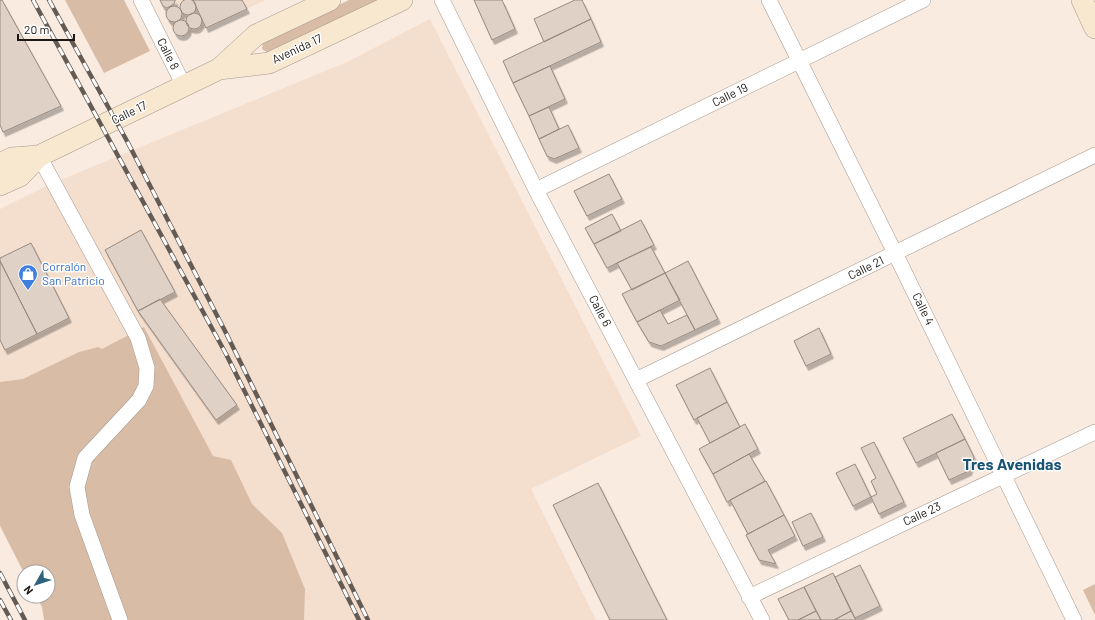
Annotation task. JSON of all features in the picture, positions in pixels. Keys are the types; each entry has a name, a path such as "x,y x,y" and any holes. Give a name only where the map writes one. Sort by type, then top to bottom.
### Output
{"main road":[{"path":"220,69 256,35 330,0"},
{"name":"Avenida 17","path":"220,69 269,63 402,0"},
{"path":"1082,0 1095,28"},
{"name":"Calle 17","path":"0,185 20,176 39,156 220,69"},
{"name":"Calle 17","path":"0,164 12,158 39,156"}],"street":[{"name":"Calle 8","path":"141,0 184,86"},
{"name":"Calle 6","path":"442,0 536,190 762,620"},
{"name":"Calle 4","path":"769,0 895,253 1074,620"},
{"name":"Calle 19","path":"536,190 923,0"},
{"name":"Calle 21","path":"636,380 1095,154"},
{"path":"39,156 138,338 148,368 146,386 139,400 85,458 77,487 82,515 120,620"},
{"name":"Calle 23","path":"749,597 1095,432"}],"shaded area":[{"path":"65,0 124,0 150,51 104,73"},
{"path":"159,0 266,0 184,37 175,34"},
{"path":"349,0 382,0 268,53 262,49 263,42 266,40"},
{"path":"430,19 641,436 531,489 596,620 264,620 285,594 144,328 0,401 0,209 53,183 347,62"},
{"path":"144,327 213,456 231,460 252,504 282,533 305,589 304,620 44,620 40,604 56,604 56,564 19,564 0,526 0,382 23,379 79,352 98,347 102,349"},
{"path":"1095,584 1095,615 1083,590"}],"building":[{"path":"188,-1 195,4 196,7 191,14 188,15 181,10 180,7 185,0"},
{"path":"0,0 2,0 61,106 3,132 0,125"},
{"path":"160,0 175,1 174,4 167,8 163,6"},
{"path":"193,0 242,0 247,9 206,28"},
{"path":"474,0 502,0 515,29 492,40"},
{"path":"575,0 582,0 591,19 544,42 534,19"},
{"path":"174,6 181,11 182,14 177,21 174,22 167,17 166,14 171,7"},
{"path":"194,13 201,18 202,21 197,28 194,29 187,24 186,21 191,14"},
{"path":"591,19 601,42 513,83 503,61"},
{"path":"181,20 188,25 189,28 184,35 181,36 174,31 173,28 178,21"},
{"path":"550,66 565,99 529,116 513,83"},
{"path":"549,107 559,129 539,139 529,116"},
{"path":"568,125 579,148 554,159 547,156 539,139"},
{"path":"609,174 622,199 587,216 574,191"},
{"path":"612,214 621,231 594,244 585,228"},
{"path":"641,220 654,245 607,268 594,244"},
{"path":"141,230 175,292 138,311 105,250"},
{"path":"31,243 69,318 37,334 0,261 0,258"},
{"path":"651,247 665,273 632,290 617,263"},
{"path":"0,261 37,334 5,350 0,340"},
{"path":"688,261 718,319 695,330 665,273"},
{"path":"665,273 680,300 637,322 622,294"},
{"path":"160,299 237,405 216,420 138,311"},
{"path":"660,310 668,324 687,315 695,330 661,346 649,342 637,322"},
{"path":"819,328 831,354 806,366 794,341"},
{"path":"710,368 727,402 694,420 676,385"},
{"path":"727,402 740,427 710,443 697,418"},
{"path":"952,414 965,439 916,463 903,438"},
{"path":"745,424 758,449 713,474 699,449"},
{"path":"965,439 974,457 969,471 949,480 936,453"},
{"path":"874,442 904,502 879,514 871,497 877,494 871,481 876,478 861,448"},
{"path":"749,454 765,481 727,502 713,474"},
{"path":"855,464 871,497 853,506 836,473"},
{"path":"766,481 784,515 748,534 730,500"},
{"path":"598,483 667,620 610,620 553,505"},
{"path":"811,513 823,537 803,546 792,522"},
{"path":"784,515 795,536 768,550 776,564 759,560 746,535"},
{"path":"860,565 880,606 855,618 835,577"},
{"path":"833,573 851,611 834,620 821,620 804,587"},
{"path":"804,587 816,611 798,620 789,620 778,599"},
{"path":"816,611 821,620 798,620"},
{"path":"851,611 856,620 834,620"}],"railway":[{"path":"33,0 226,354 359,620"},
{"path":"49,0 127,141 225,331 368,620"},
{"path":"0,573 25,620"},
{"path":"0,600 11,620"}],"place":[{"name":"Corralón San Patricio","path":"28,291"}],"district":[{"name":"Tres Avenidas","path":"1012,464"}]}
